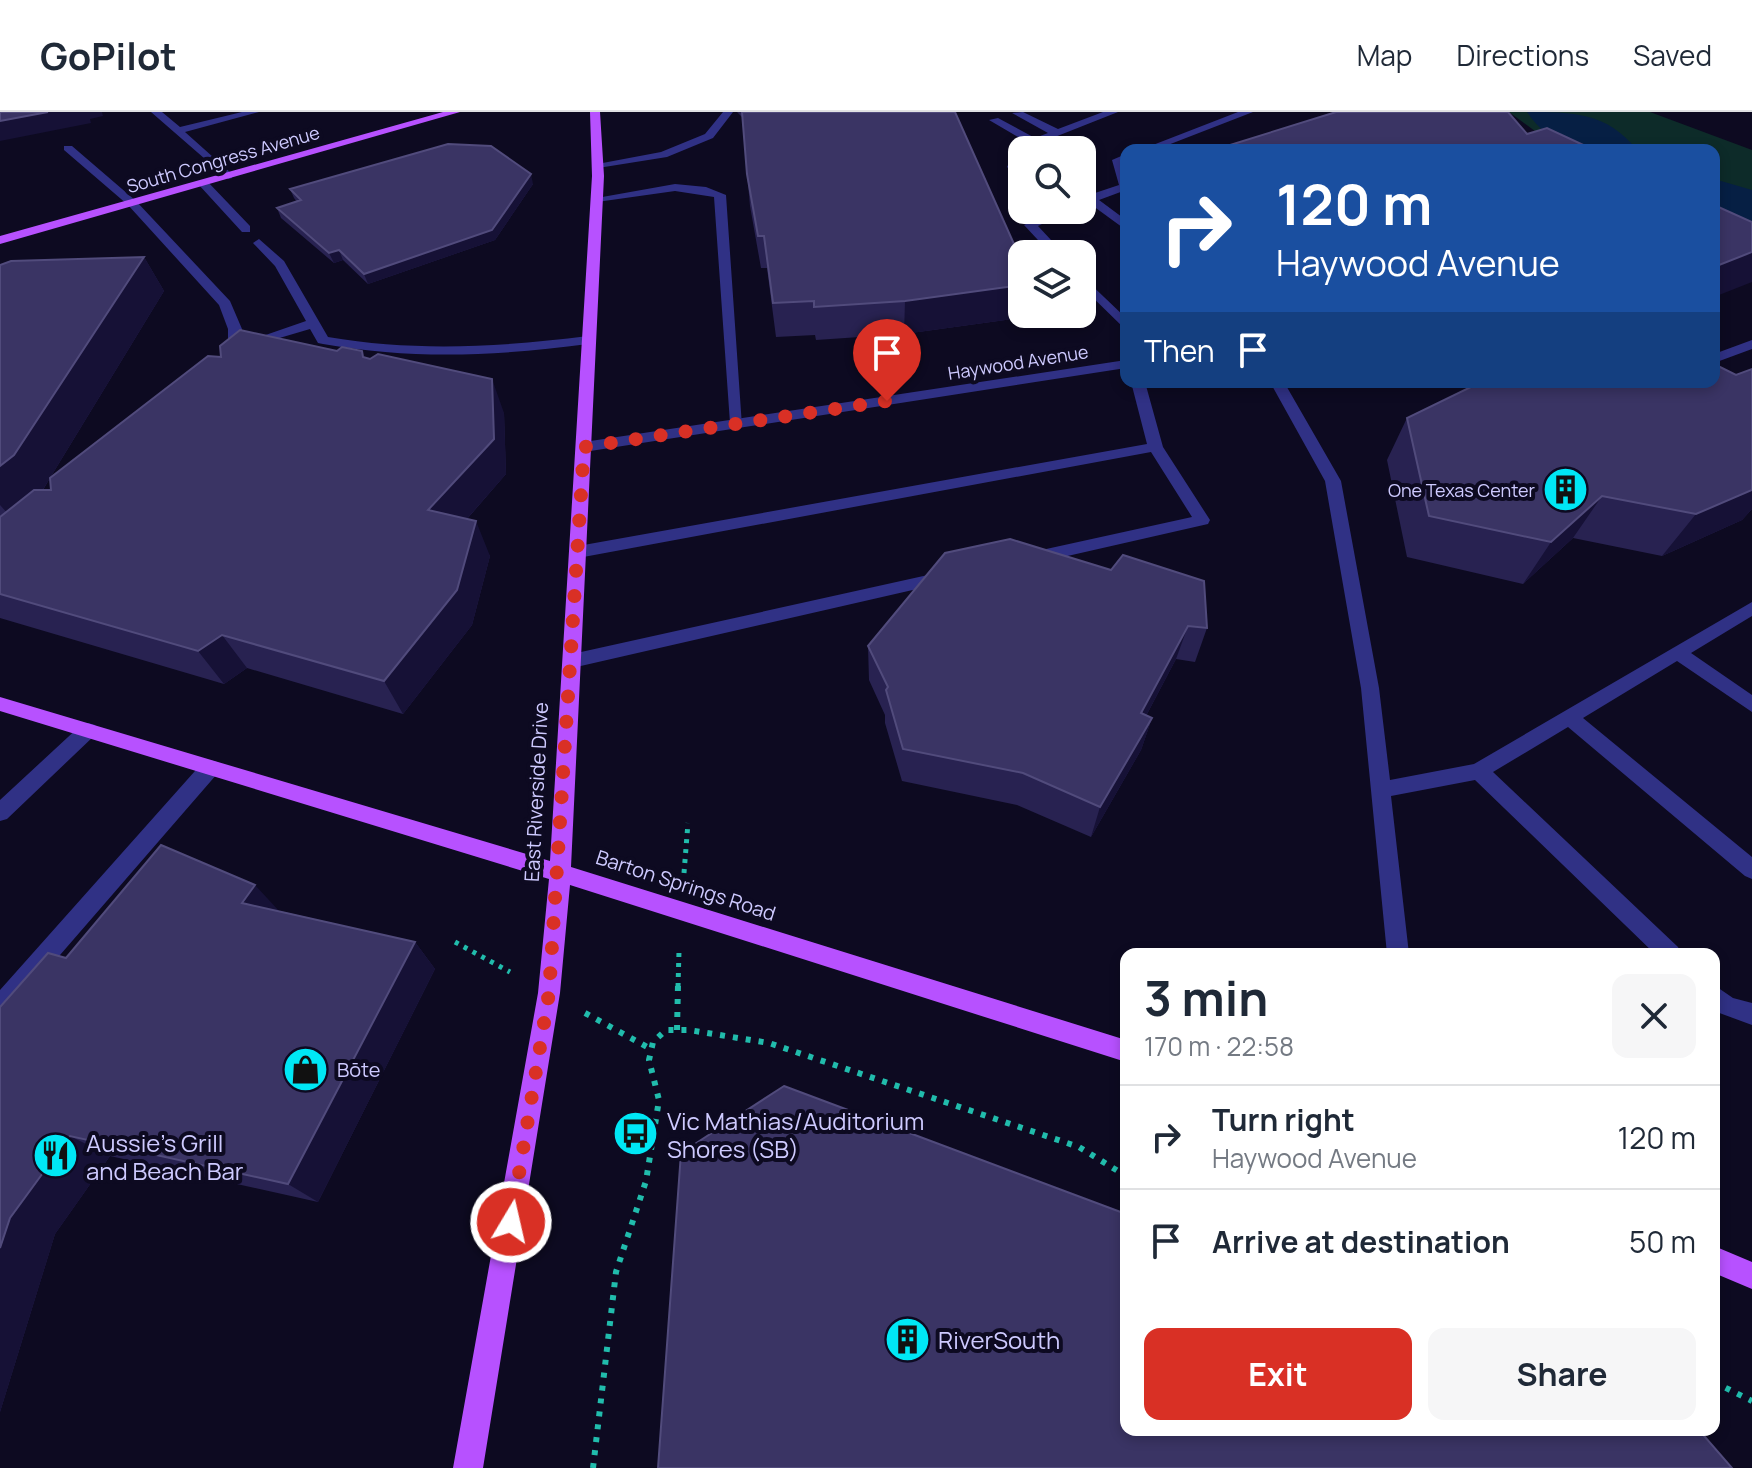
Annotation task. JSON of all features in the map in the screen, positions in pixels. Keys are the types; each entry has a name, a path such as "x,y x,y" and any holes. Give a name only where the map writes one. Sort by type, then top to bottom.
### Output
{"main road":[{"name":"South Congress Avenue","path":"0,240 455,112"},
{"name":"East Riverside Drive","path":"468,1468 549,993 560,873 597,199 595,112"},
{"name":"Barton Springs Road","path":"0,704 560,873 1120,1049"},
{"path":"1720,1262 1752,1276"}],"street":[{"path":"156,112 228,176"},
{"path":"178,131 254,112"},
{"path":"1049,136 1113,112"},
{"path":"1161,144 1248,112"},
{"path":"598,165 663,155 679,149 709,136 722,123 722,113"},
{"path":"1017,113 1057,133"},
{"path":"994,120 1023,136"},
{"path":"675,132 679,149"},
{"path":"68,148 132,203 225,304 235,329 235,349"},
{"path":"203,183 246,229"},
{"path":"597,199 685,188 720,195 737,423"},
{"path":"1096,196 1120,188"},
{"path":"1096,206 1120,222"},
{"path":"1032,224 1044,240"},
{"path":"259,243 280,264 323,340 369,349 485,354 588,340"},
{"path":"1096,295 1120,320"},
{"path":"211,368 235,349 313,323"},
{"path":"1720,357 1752,344"},
{"path":"406,370 428,353"},
{"name":"Haywood Avenue","path":"584,447 1120,365"},
{"path":"1017,561 1202,520 1155,447 1140,388"},
{"path":"1280,388 1333,481 1370,688 1397,948"},
{"path":"578,552 1155,447"},
{"path":"572,661 971,572"},
{"path":"1381,790 1479,771 1752,608"},
{"path":"1677,652 1752,705"},
{"path":"1568,716 1752,870"},
{"path":"0,813 88,730"},
{"path":"0,1007 210,768"},
{"path":"1479,771 1664,948"},
{"path":"1720,1002 1726,1007 1752,1014"}],"path":[{"path":"593,1468 616,1272 646,1181 659,1100 649,1060 653,1042 666,1030 689,1030 756,1041 1079,1147 1120,1172"},
{"path":"1720,1385 1752,1401"}],"green space":[{"path":"1509,112 1650,112 1752,150 1752,244 1720,231 1720,144 1553,144"}],"building":[{"path":"0,112 48,112 0,121"},
{"path":"742,112 955,112 1012,240 1008,240 1008,287 905,301 814,307 814,301 773,303 764,236 758,236 747,174"},
{"path":"1336,112 1508,112 1527,134 1547,128 1581,144 1233,144"},
{"path":"448,144 491,146 531,174 492,230 364,274 339,250 329,253 277,208 301,200 290,189"},
{"path":"1720,208 1752,222 1752,252 1720,265"},
{"path":"144,257 14,455 0,466 0,265 11,261"},
{"path":"240,330 337,351 342,347 362,351 363,357 370,359 378,354 492,379 494,439 428,510 476,521 457,590 384,681 222,635 198,651 0,594 0,517 34,490 51,490 50,478 208,356 221,357 220,346"},
{"name":"One Texas Center","path":"1720,367 1736,375 1752,369 1752,490 1696,514 1602,496 1551,542 1429,516 1407,418 1469,388 1720,388"},
{"path":"1010,539 1111,570 1123,555 1204,581 1207,628 1188,626 1141,713 1152,718 1100,807 1023,773 903,749 886,690 888,687 868,646 945,553"},
{"path":"161,845 255,885 242,903 415,942 288,1184 70,1136 10,1218 0,1248 0,1007 48,953 66,958"},
{"name":"RiverSouth","path":"784,1086 1120,1212 1120,1436 1704,1436 1732,1468 658,1468 681,1153"}],"waterway":[{"path":"1553,112 1600,144"},
{"path":"1720,199 1752,209"}],"place":[{"name":"One Texas Center","path":"1566,490"},
{"name":"Bōte","path":"306,1069"},
{"name":"Vic Mathias/Auditorium Shores (SB)","path":"636,1134"},
{"name":"Aussie's Grill and Beach Bar","path":"55,1156"},
{"name":"RiverSouth","path":"907,1339"}],"route":[{"path":"511,1222 549,993 560,873 584,447 887,401"}]}
